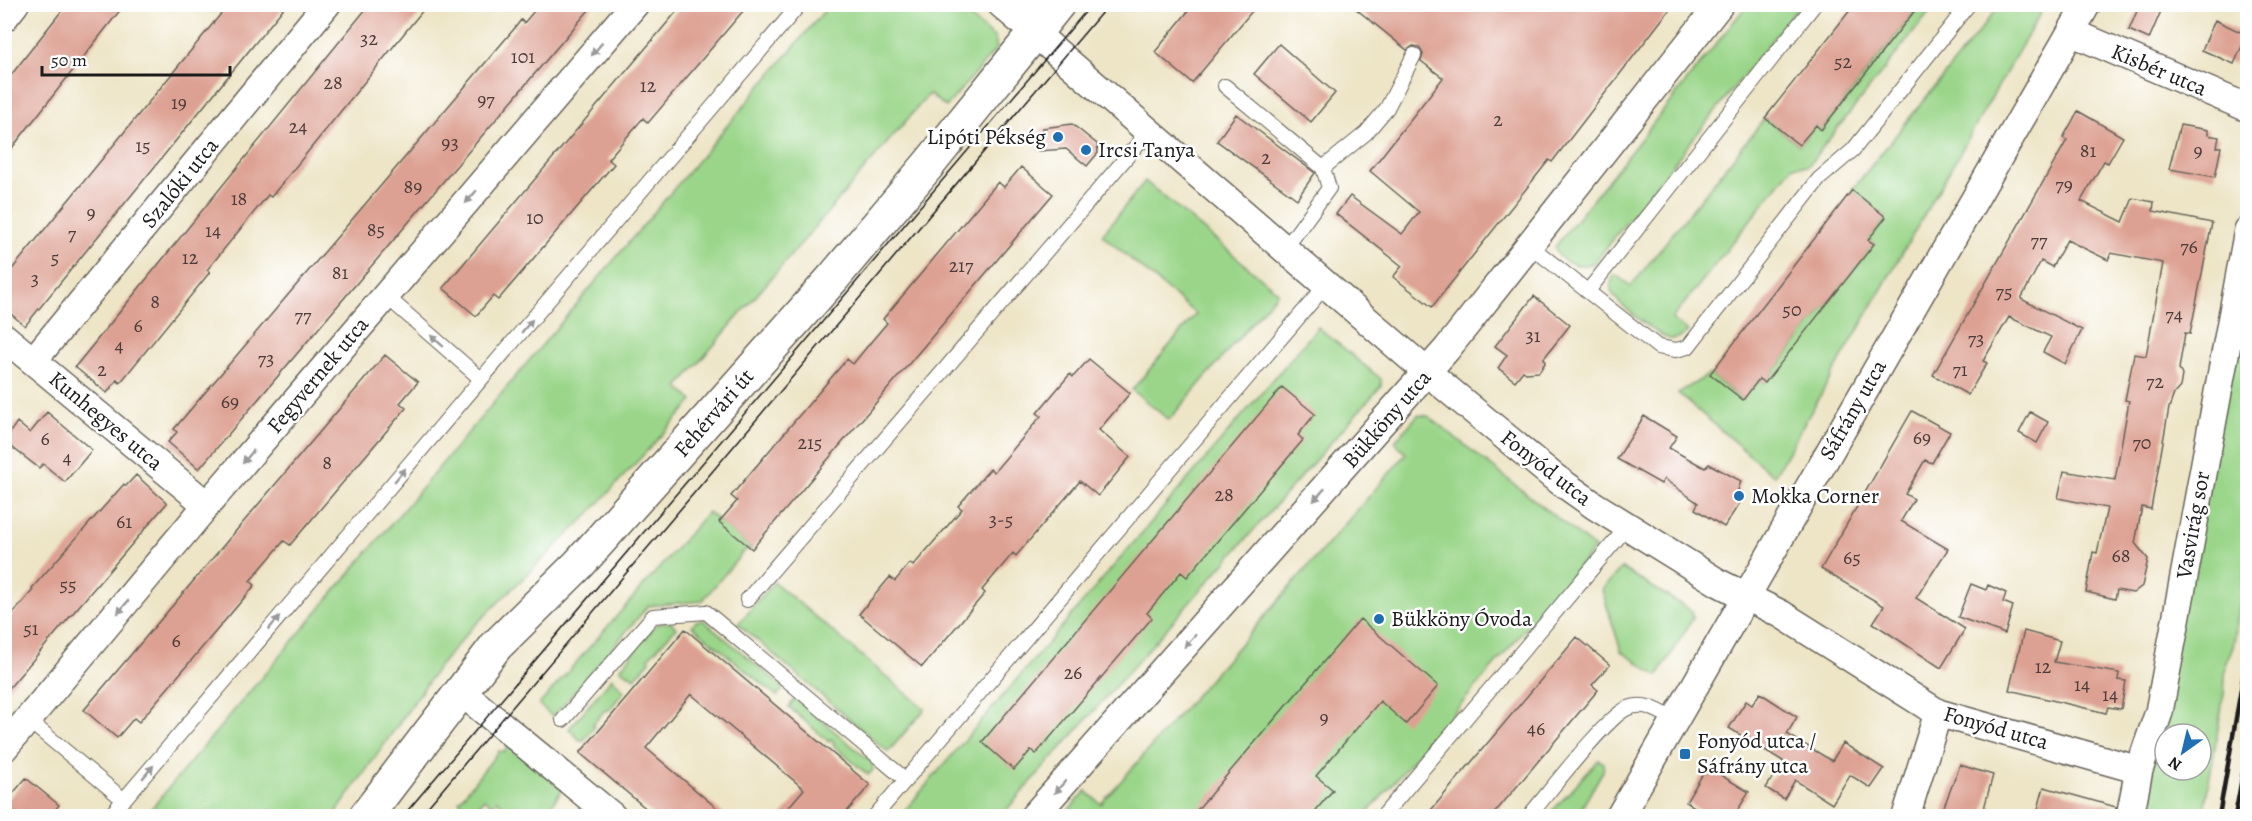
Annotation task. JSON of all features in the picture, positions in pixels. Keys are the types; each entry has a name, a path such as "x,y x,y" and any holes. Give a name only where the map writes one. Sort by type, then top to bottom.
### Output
{"street":[{"path":"4,18 15,4"},
{"name":"Szalóki utca","path":"33,361 327,4"},
{"name":"Fegyvernek utca","path":"4,748 207,505 635,4"},
{"name":"Fonyód utca","path":"1001,4 1427,372 1554,477 1628,527 1713,579 1781,614 1938,713 2139,770"},
{"name":"Fehérvári út","path":"366,816 496,646 579,564 833,278 1058,4"},
{"name":"Bükköny utca","path":"1034,816 1427,372 1720,4"},
{"name":"Sáfrány utca","path":"1620,816 2087,4"},
{"name":"Kisbér utca","path":"2071,32 2247,108"},
{"name":"Vasvirág sor","path":"2130,816 2139,770 2159,712 2247,230"},
{"name":"Kunhegyes utca","path":"4,337 207,505"},
{"path":"460,691 612,816"},
{"path":"1906,816 1938,713"}],"lane":[{"path":"110,816 800,4"},
{"path":"1588,291 1815,4"},
{"path":"1529,245 1658,347 1676,350 1688,347 1819,179 1853,150 1969,4"},
{"path":"1323,168 1366,133 1387,108 1414,55"},
{"path":"1225,86 1323,168 1329,188 1285,249"},
{"path":"747,600 1149,131"},
{"path":"875,816 1326,285"},
{"path":"386,296 482,379"},
{"path":"1383,816 1628,527"},
{"path":"563,720 653,616 706,612 906,780"},
{"path":"1529,816 1603,729 1628,708 1651,706 1675,720"},
{"path":"28,720 124,800"}],"green space":[{"path":"829,5 956,5 995,38 997,48 946,107 929,94 678,387 693,401 587,516 470,630 437,669 334,816 145,816"},
{"path":"1747,5 1800,5 1595,262 1578,265 1561,258 1555,247"},
{"path":"1920,5 1935,5 1808,166 1793,166 1672,319 1688,331 1676,339 1665,337 1629,311 1611,290 1614,274 1631,286 1765,118 1799,145 1816,125 1822,129"},
{"path":"2000,5 2045,5 1774,476 1678,393 1710,374 1742,400 1759,379 1765,383 1874,244 1868,240 1886,217 1852,190"},
{"path":"1145,181 1278,292 1169,420 1132,390 1196,314 1102,235"},
{"path":"2247,230 2247,560 2233,647 2226,662 2224,694 2213,758 2213,722 2153,722 2153,782 2209,782 2203,816 2130,816"},
{"path":"1318,327 1381,379 1381,386 1001,816 900,816"},
{"name":"Bükköny Óvoda","path":"1418,415 1428,416 1595,548 1365,816 1063,816 1086,791 1101,804 1406,454 1394,442"},
{"path":"708,512 752,549 745,550 702,601 648,606 553,717 539,705"},
{"path":"1621,568 1692,611 1693,618 1658,676 1621,651 1602,590"},
{"path":"774,582 925,709 888,752 738,624"},
{"path":"703,620 784,688 777,696 692,626 696,621"},
{"path":"671,622 676,628 649,657 650,661 635,678 620,669 657,624"},
{"path":"612,678 624,691 609,710 604,711 593,724 594,727 584,740 580,740 569,729"},
{"path":"795,698 872,763 873,770 868,775 833,745 834,742 831,739 829,742 789,707"},
{"path":"510,745 562,790 551,806 564,816 505,816 501,814 506,808 497,800 492,805 484,799 473,813 459,801 499,751 504,752"},
{"path":"1598,760 1604,763 1603,771 1577,816 1548,816"}],"building":[{"path":"67,4 125,4 4,158 4,84"},
{"path":"229,4 287,4 25,326 4,308 4,279"},
{"path":"370,4 428,4 271,197 268,195 207,270 210,272 120,383 117,380 107,393 75,367"},
{"path":"540,4 594,4 199,469 168,442 177,432 174,429 521,20 524,23"},
{"path":"683,4 749,4 648,123 643,118 608,159 614,164 498,300 493,296 476,316 443,288"},
{"path":"1194,4 1258,4 1192,83 1155,52"},
{"path":"1350,4 1674,4 1552,162 1549,160 1432,307 1393,277 1402,266 1336,214 1350,196 1402,234 1419,212 1370,171 1443,78 1421,61 1423,54 1419,47 1413,46 1407,50"},
{"path":"1855,4 1920,4 1821,130 1816,125 1799,145 1765,118"},
{"path":"2140,4 2164,4 2149,39 2129,30"},
{"path":"2215,20 2247,35 2234,64 2202,50"},
{"path":"1279,44 1335,93 1311,122 1254,74"},
{"path":"2078,111 2123,137 2108,163 2104,161 2081,201 2123,222 2133,198 2154,202 2153,211 2212,223 2190,334 2185,333 2179,369 2182,375 2180,387 2174,394 2169,408 2151,509 2142,507 2135,543 2148,559 2142,586 2133,593 2117,590 2115,599 2086,592 2093,552 2097,553 2107,508 2058,498 2064,471 2115,480 2129,401 2125,400 2134,354 2146,356 2163,263 2111,253 2108,260 2067,240 2052,267 2041,261 2021,299 2082,330 2065,364 2043,352 2051,337 2009,317 1983,361 1987,363 1968,395 1933,375 2067,140 2063,138"},
{"path":"1236,114 1315,173 1297,199 1217,141"},
{"path":"1072,124 1097,144 1098,153 1087,166 1066,149 1038,151 1036,136 1043,128"},
{"path":"2180,125 2208,130 2208,135 2219,137 2217,147 2221,147 2215,177 2169,169"},
{"path":"1021,167 1053,194 752,549 719,522 737,501 731,496 847,359 853,364 887,323 883,319 998,182 1004,187"},
{"path":"1852,190 1886,217 1868,240 1874,244 1765,383 1759,379 1743,400 1710,374"},
{"path":"1534,296 1570,325 1544,358 1545,363 1539,372 1526,373 1523,371 1515,381 1498,368 1507,355 1495,346"},
{"path":"385,355 418,382 400,403 406,408 290,545 284,541 250,581 255,585 139,722 134,718 117,738 84,710"},
{"path":"1089,359 1130,393 1099,430 1130,457 1098,496 1080,481 1016,556 1013,553 982,590 985,593 922,667 859,614 890,577 895,581 910,563 913,566 962,509 958,506 990,469 994,472 1041,416 1037,413 1070,374 1073,377"},
{"path":"1282,387 1315,414 1298,435 1303,440 1187,577 1181,572 1147,613 1152,618 1036,754 1031,750 1014,770 982,742"},
{"path":"1912,411 1950,432 1932,463 1925,460 1905,494 1914,499 1901,521 1948,549 1916,598 1965,629 1941,668 1873,623 1884,606 1821,569"},
{"path":"47,412 92,450 65,482 43,464 39,468 4,441 17,422 30,433"},
{"path":"2030,412 2048,422 2037,443 2019,433"},
{"path":"1644,416 1677,436 1669,448 1705,468 1709,464 1741,481 1738,490 1743,498 1724,527 1695,509 1698,503 1664,479 1661,484 1617,459"},
{"path":"136,475 167,503 4,694 4,624 33,590 32,588 124,484 126,486"},
{"path":"1971,584 1986,590 1988,585 2006,593 2003,602 2013,606 2005,634 1958,617"},
{"path":"1360,619 1438,686 1406,724 1380,701 1316,776 1333,790 1311,816 1192,816"},
{"path":"685,629 870,785 843,816 781,816 804,789 691,694 646,748 726,816 655,816 580,753"},
{"path":"2024,631 2060,641 2054,662 2119,673 2118,680 2126,681 2121,709 2108,707 2106,713 2009,690"},
{"path":"1577,637 1610,665 1592,685 1598,690 1492,816 1426,816"},
{"path":"1760,693 1797,717 1787,734 1832,761 1843,743 1884,769 1871,788 1850,775 1832,804 1795,780 1784,799 1766,788 1783,761 1729,728 1746,701 1752,705"},
{"path":"1960,765 1993,775 1982,816 1943,816 1946,809 1943,809"},
{"path":"1707,767 1749,792 1734,816 1710,816 1686,802"},
{"path":"26,778 59,805 50,816 4,816 4,804"},
{"path":"2044,787 2116,807 2115,816 2036,816"}],"tram line":[{"path":"403,816 1092,4"},
{"path":"420,816 1109,4"}],"railway":[{"path":"2219,816 2248,649"},
{"path":"2235,816 2248,746"}],"place":[{"name":"Lipóti Pékség","path":"1058,137"},
{"name":"Ircsi Tanya","path":"1086,150"},
{"name":"Mokka Corner","path":"1739,496"},
{"name":"Bükköny Óvoda","path":"1379,619"},
{"name":"Fonyód utca / Sáfrány utca","path":"1685,754"}]}
